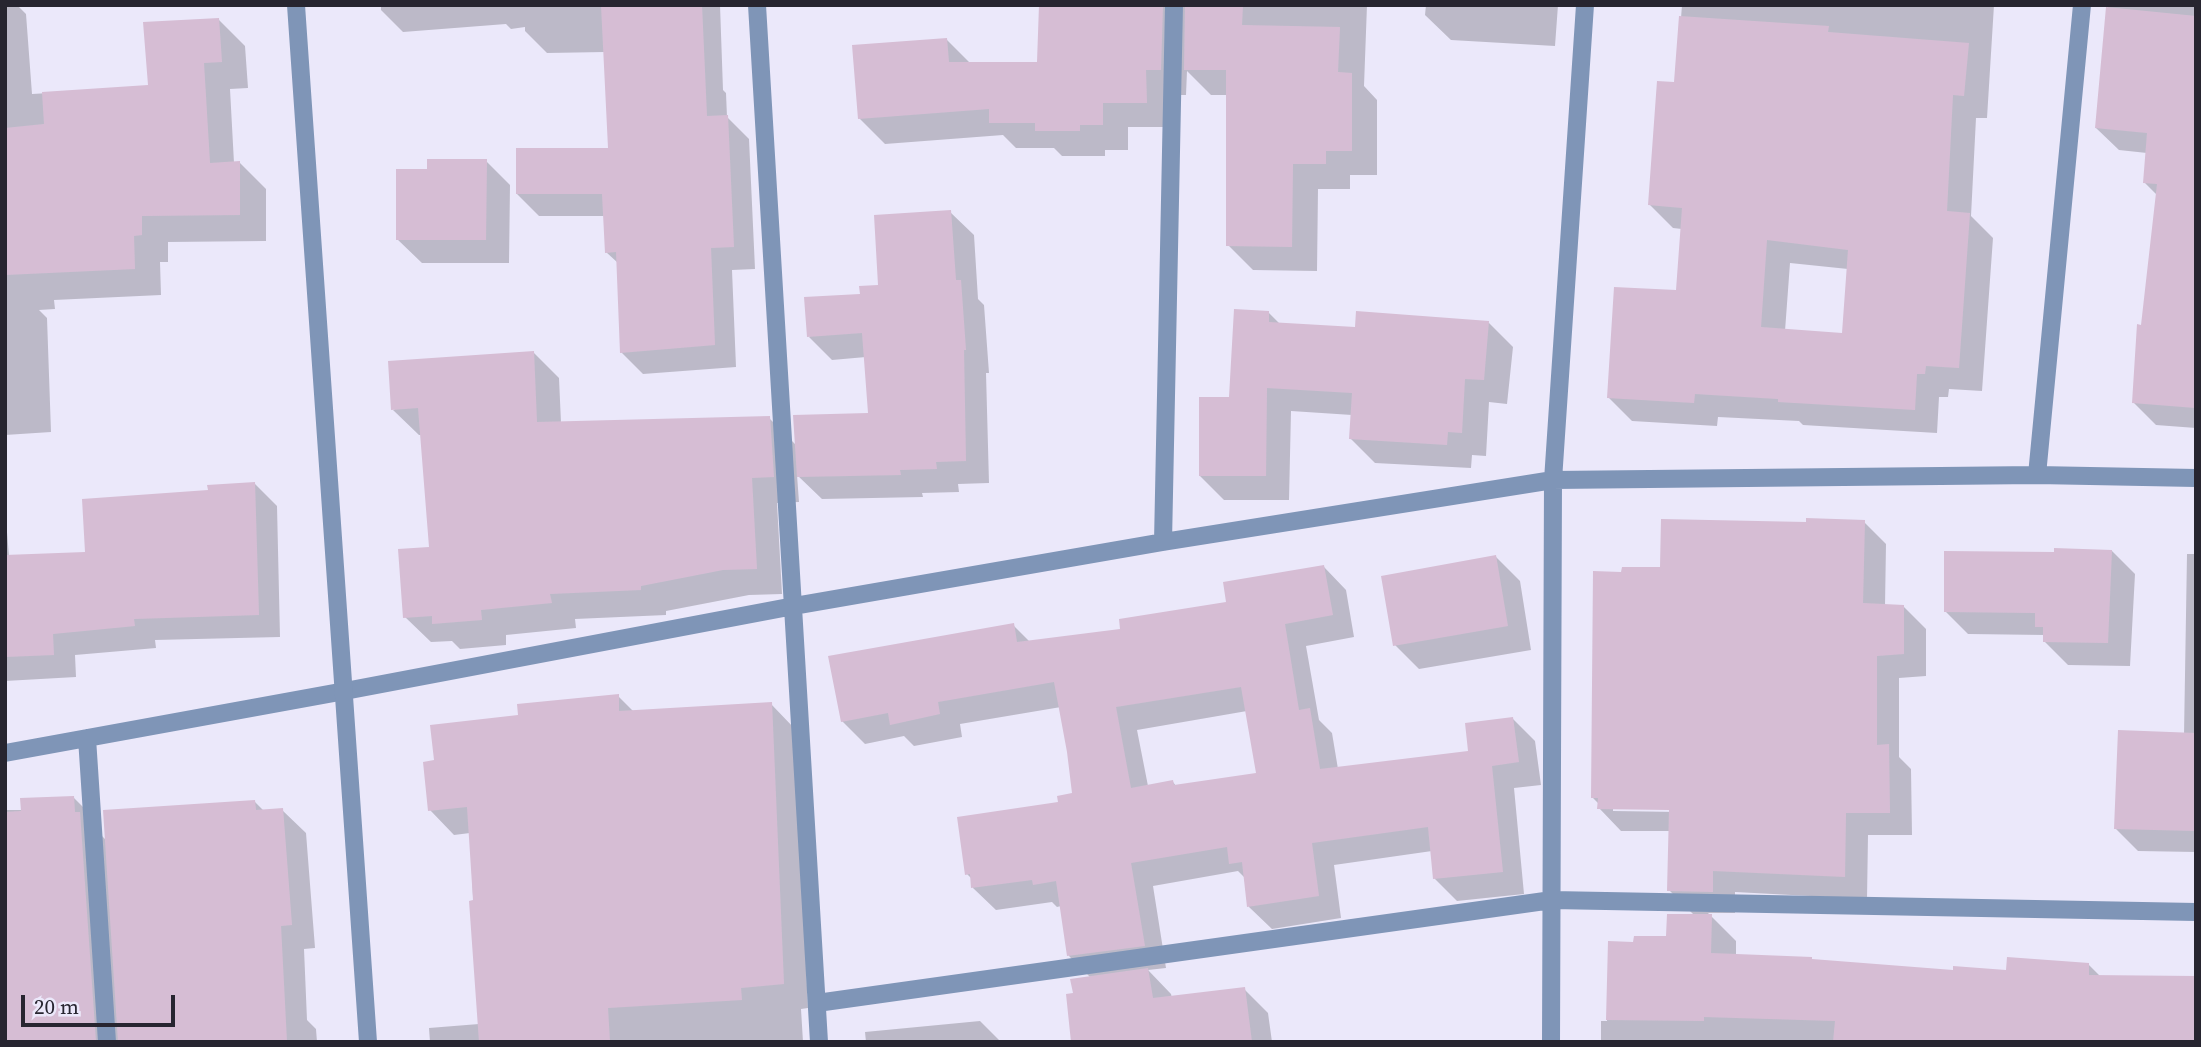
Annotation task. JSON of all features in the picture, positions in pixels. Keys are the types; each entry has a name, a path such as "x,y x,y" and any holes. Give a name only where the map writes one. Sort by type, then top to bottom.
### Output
{"street":[{"path":"296,5 368,1042"},
{"path":"757,5 819,1042"},
{"path":"1163,542 1174,5"},
{"path":"1551,1042 1553,480 1585,5"},
{"path":"2037,475 2082,5"},
{"path":"5,753 794,606 1163,542 1553,480 2037,475 2196,478"},
{"path":"87,738 107,1042"},
{"path":"817,1003 1552,900 2196,912"}],"building":[{"path":"601,5 702,5 707,116 728,115 734,247 711,248 715,345 620,353 616,252 605,253 602,194 516,194 516,148 608,148"},
{"path":"1039,5 1163,5 1161,70 1146,70 1147,103 1103,103 1103,125 1080,125 1080,131 1035,131 1035,123 989,123 989,109 858,119 852,45 947,38 949,62 1037,62"},
{"path":"1185,5 1243,5 1242,25 1340,27 1338,72 1352,73 1352,151 1326,151 1326,164 1293,164 1292,247 1226,246 1226,70 1184,70"},
{"path":"2106,7 2196,16 2196,408 2132,403 2137,324 2141,325 2157,184 2143,183 2147,133 2095,128"},
{"path":"1679,16 1829,26 1828,32 1969,43 1964,96 1953,95 1947,211 1970,213 1959,368 1926,366 1925,374 1917,374 1915,410 1695,394 1694,403 1607,398 1614,287 1676,290 1682,208 1648,205 1657,81 1674,82","holes":["1767,240 1848,250 1842,333 1761,327"]},
{"path":"219,18 222,62 204,63 210,163 240,161 240,215 142,216 142,235 134,236 135,269 5,275 5,128 44,124 42,92 148,85 143,22"},
{"path":"427,159 487,159 486,240 396,240 396,169 427,169"},
{"path":"951,210 956,280 961,280 966,350 966,461 936,462 937,469 900,470 901,475 797,477 793,415 868,413 862,333 807,337 804,297 860,294 859,286 878,285 874,215"},
{"path":"1234,309 1269,311 1269,322 1355,327 1356,311 1489,321 1484,380 1465,379 1462,433 1448,432 1447,445 1349,439 1352,393 1267,388 1266,476 1199,476 1199,397 1229,397"},
{"path":"534,351 537,422 770,416 774,477 752,478 757,569 723,570 641,586 641,590 550,594 552,603 481,610 482,620 432,624 432,616 403,618 398,549 429,547 418,408 391,410 388,361"},
{"path":"255,482 259,615 134,619 135,626 53,634 54,655 5,657 5,555 85,552 82,499 208,490 207,485"},
{"path":"1806,518 1865,520 1863,603 1904,605 1904,654 1877,656 1877,745 1889,744 1890,813 1846,813 1845,877 1713,871 1713,892 1667,891 1669,810 1597,809 1598,798 1591,798 1593,571 1621,572 1622,567 1660,567 1661,519 1806,522"},
{"path":"2054,548 2112,550 2108,643 2043,642 2043,627 2035,627 2035,613 1944,612 1944,551 2054,552"},
{"path":"1496,555 1508,626 1393,646 1381,576"},
{"path":"1324,565 1333,615 1285,624 1299,710 1310,708 1320,769 1468,751 1465,723 1513,717 1519,762 1492,766 1503,872 1433,879 1428,827 1312,843 1319,896 1247,907 1242,862 1229,864 1227,847 1131,863 1145,946 1067,956 1056,881 1033,885 1032,880 971,888 970,874 965,875 957,817 1058,802 1057,796 1072,793 1054,682 938,702 940,714 890,725 888,713 841,722 828,656 1014,623 1017,642 1120,629 1119,619 1226,602 1223,582","holes":["1241,687 1256,773 1174,785 1173,780 1131,788 1116,707"]},
{"path":"619,694 619,711 772,702 784,984 741,988 742,1000 608,1008 610,1042 479,1042 469,901 473,900 467,807 428,811 423,762 434,760 430,725 518,715 517,704"},
{"path":"2118,730 2196,733 2196,831 2114,829"},
{"path":"74,796 75,812 80,812 96,1042 5,1042 5,812 21,811 20,798"},
{"path":"255,800 256,810 283,808 292,925 281,926 287,1042 118,1042 103,810"},
{"path":"1667,914 1712,914 1711,953 1812,957 1953,970 1953,966 2006,970 2007,957 2089,963 2089,975 2196,976 2196,1042 1833,1042 1835,1021 1704,1017 1704,1021 1606,1020 1608,941 1633,942 1634,936 1666,936"},
{"path":"1148,968 1153,998 1245,987 1252,1042 1071,1042 1066,994 1073,993 1070,979"}]}
